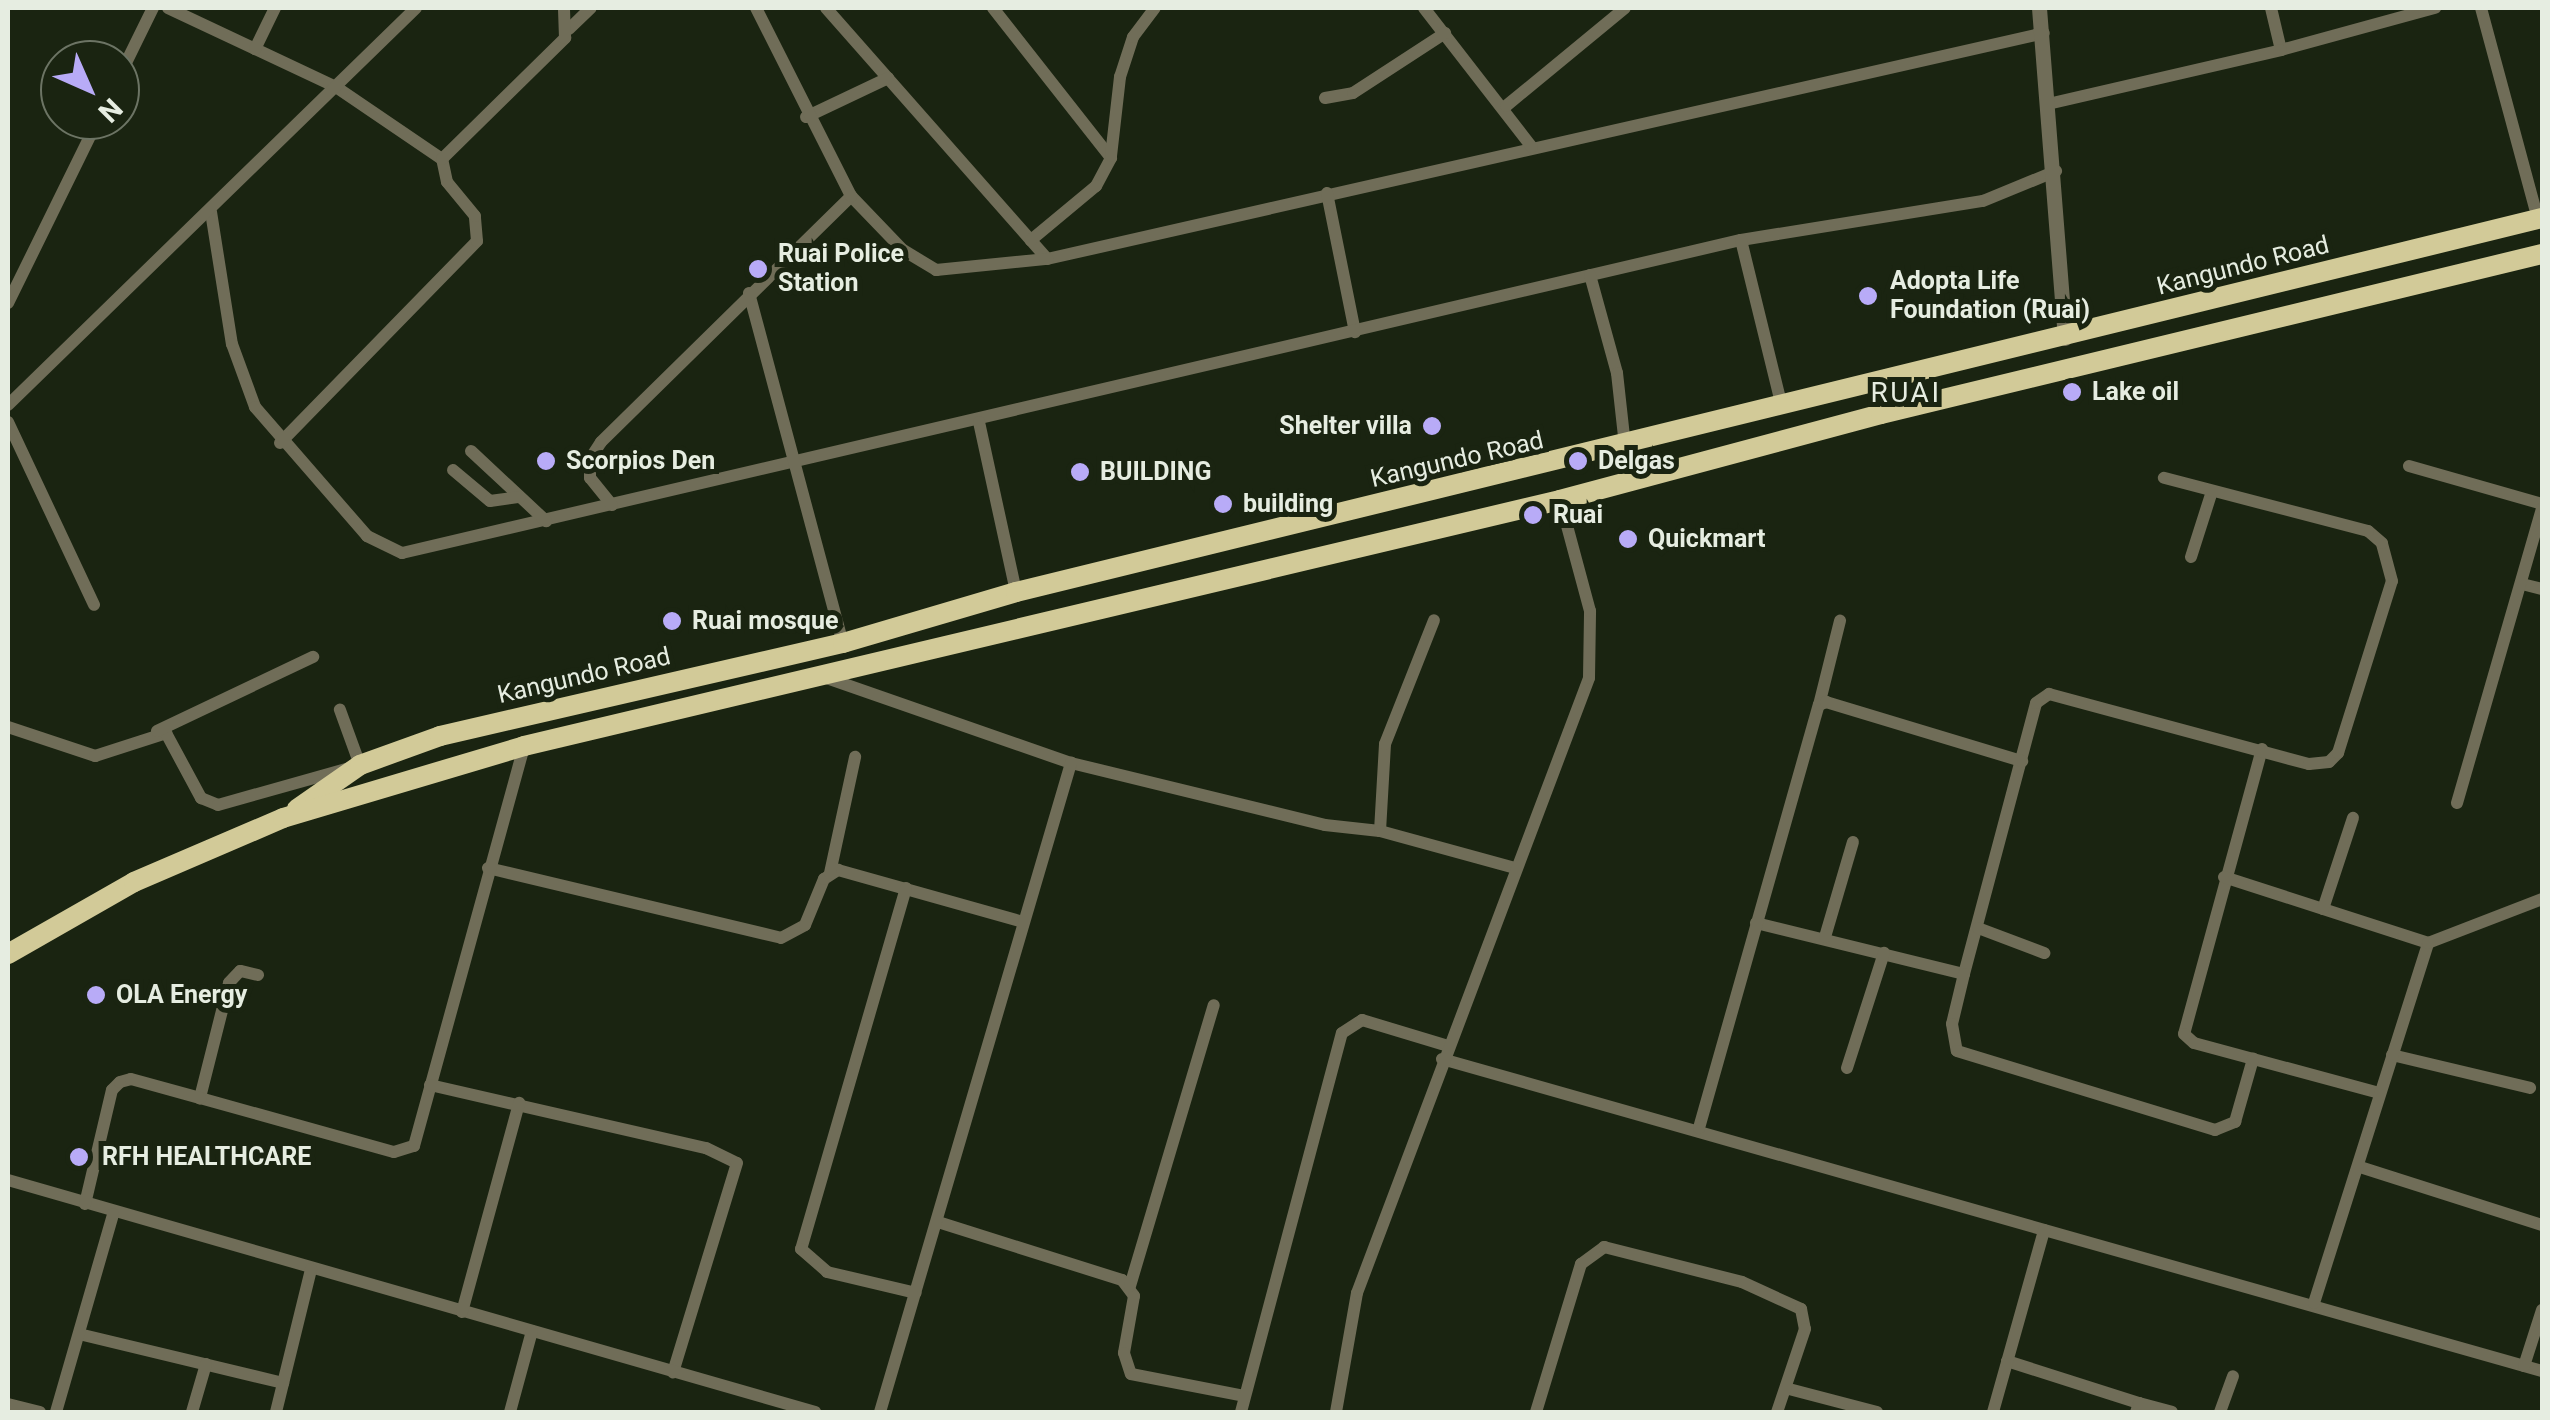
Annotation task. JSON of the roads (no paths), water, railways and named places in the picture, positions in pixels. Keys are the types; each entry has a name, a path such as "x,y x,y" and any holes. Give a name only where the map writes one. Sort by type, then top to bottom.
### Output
{"highway":[{"name":"Kangundo Road","path":"283,818 360,764 440,736 843,644 1016,592 2065,338 2539,213"},
{"name":"Kangundo Road","path":"8,954 134,882 283,818 524,746 814,674 1560,500 2542,254"},
{"path":"1622,446 1626,483"},
{"path":"440,736 439,750 453,768"}],"street":[{"path":"137,40 153,8"},
{"path":"168,8 336,87 442,160 447,182 475,216 476,242 280,443"},
{"path":"255,49 275,8"},
{"path":"8,405 211,212 416,8"},
{"path":"564,8 570,29"},
{"path":"442,160 591,8"},
{"path":"756,8 806,116 851,196 903,250 936,270 970,272 1047,259 2044,33"},
{"path":"826,8 1047,259"},
{"path":"993,8 1111,158"},
{"path":"1031,240 1096,186 1111,158 1120,77 1133,37 1155,8"},
{"path":"1424,8 1506,106 1532,147"},
{"path":"1506,106 1625,8"},
{"path":"2040,8 2056,171 2065,338"},
{"path":"2270,8 2281,50"},
{"path":"2048,104 2281,50 2435,8"},
{"path":"2481,8 2539,213"},
{"path":"1325,98 1353,94 1445,32"},
{"path":"806,116 888,78"},
{"path":"8,303 88,140"},
{"path":"211,212 242,378 280,443 386,548 402,553 979,422 1740,240 1983,201 2056,171"},
{"path":"1328,193 1355,332"},
{"path":"612,505 590,478 590,459 748,293 851,196"},
{"path":"1740,240 1782,408"},
{"path":"1590,276 1617,373 1622,446"},
{"path":"748,293 843,644"},
{"path":"8,422 94,605"},
{"path":"979,422 1016,592"},
{"path":"471,451 546,521"},
{"path":"2409,466 2542,506 2457,803"},
{"path":"453,470 490,501 520,497"},
{"path":"2164,478 2368,531 2382,543 2393,571 2338,752 2319,765 2049,694 2036,703 1952,1024 1957,1051 2215,1130 2236,1122 2254,1060"},
{"path":"2191,557 2212,491"},
{"path":"1336,1412 1357,1293 1592,663 1590,611 1560,500"},
{"path":"2522,584 2542,590"},
{"path":"1380,831 1385,744 1434,620"},
{"path":"1699,1128 1840,621"},
{"path":"8,727 94,756 155,732 313,657"},
{"path":"814,674 1071,763 1325,824 1380,831 1516,868"},
{"path":"1819,705 1826,702 2022,761"},
{"path":"155,732 171,739 209,804 360,764 340,710"},
{"path":"85,1204 112,1090 120,1082 132,1079 404,1152 420,1140 430,1085 524,746"},
{"path":"2262,749 2183,1027 2194,1043 2380,1094"},
{"path":"488,868 782,938 805,925 830,873 855,757"},
{"path":"880,1412 1071,763"},
{"path":"2323,909 2353,818"},
{"path":"1826,937 1854,842"},
{"path":"830,873 906,888 1024,922"},
{"path":"2224,877 2428,942 2542,899"},
{"path":"906,888 802,1249 827,1272 916,1293"},
{"path":"1756,923 1826,937 1964,974"},
{"path":"1978,928 2044,953"},
{"path":"2314,1304 2428,942"},
{"path":"1847,1068 1884,953"},
{"path":"200,1098 229,983 240,971 258,975"},
{"path":"1214,1005 1130,1286 1124,1353 1130,1374 1244,1396"},
{"path":"1241,1412 1342,1033 1362,1020 1445,1052 1699,1128 2542,1371"},
{"path":"2392,1055 2530,1088"},
{"path":"430,1085 706,1148 737,1163 673,1372"},
{"path":"462,1312 519,1104"},
{"path":"2360,1166 2542,1225"},
{"path":"8,1180 113,1214 815,1412"},
{"path":"56,1412 113,1214"},
{"path":"938,1222 1130,1286"},
{"path":"1993,1412 2044,1230"},
{"path":"1536,1412 1582,1264 1604,1247 1742,1282 1796,1304 1805,1329 1777,1412"},
{"path":"276,1412 311,1269"},
{"path":"2524,1366 2542,1310"},
{"path":"510,1412 532,1331"},
{"path":"79,1334 283,1383"},
{"path":"2008,1362 2138,1408 2172,1412"},
{"path":"192,1412 206,1364"},
{"path":"2220,1412 2233,1376"},
{"path":"1788,1388 1877,1412"},
{"path":"8,1404 40,1412"}],"place":[{"name":"Ruai Police Station","path":"758,269"},
{"name":"Adopta Life Foundation (Ruai)","path":"1868,296"},
{"name":"Lake oil","path":"2072,392"},
{"name":"Shelter villa","path":"1432,426"},
{"name":"Scorpios Den","path":"546,461"},
{"name":"Delgas","path":"1578,461"},
{"name":"BUILDING","path":"1080,472"},
{"name":"building","path":"1223,504"},
{"name":"Ruai","path":"1533,515"},
{"name":"Quickmart","path":"1628,539"},
{"name":"Ruai mosque","path":"672,621"},
{"name":"OLA Energy","path":"96,995"},
{"name":"RFH HEALTHCARE","path":"79,1157"}],"district":[{"name":"RUAI","path":"1906,393"}]}
